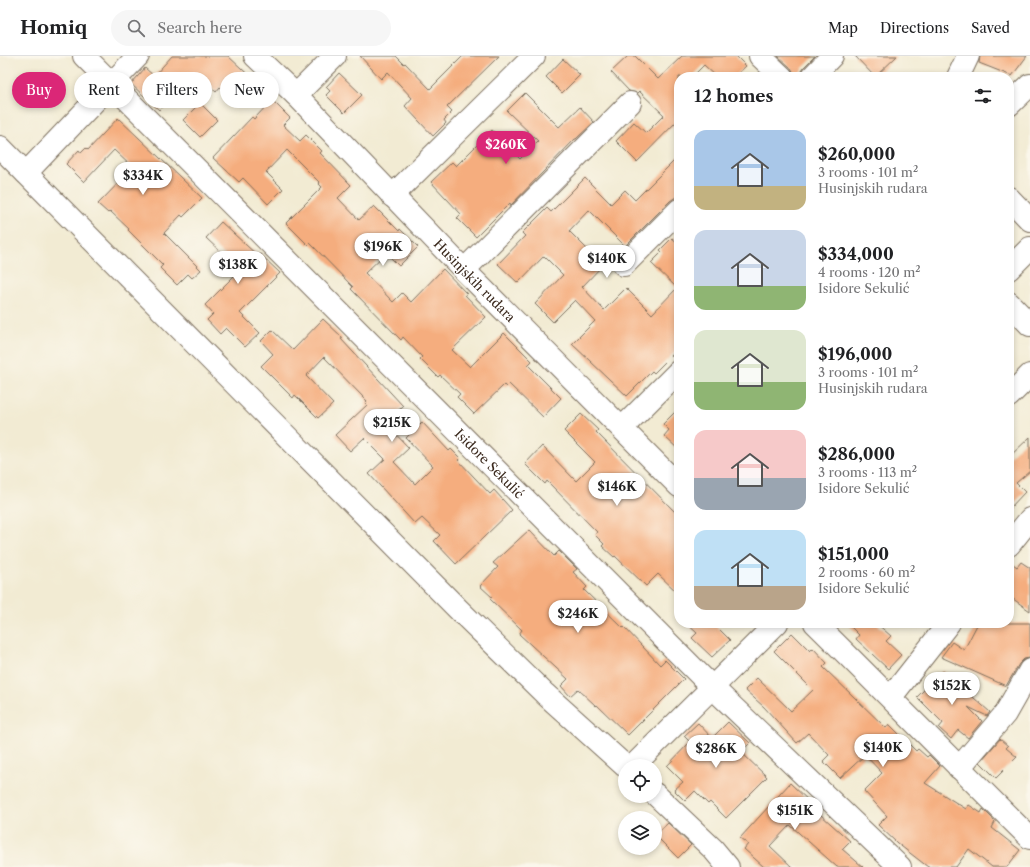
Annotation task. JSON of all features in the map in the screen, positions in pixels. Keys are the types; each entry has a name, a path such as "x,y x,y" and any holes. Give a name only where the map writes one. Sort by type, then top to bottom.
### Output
{"street":[{"name":"Isidore Sekulić","path":"84,56 99,72"},
{"path":"123,72 138,56"},
{"name":"Husinjskih rudara","path":"255,56 296,95 464,270 674,481"},
{"path":"296,95 335,56"},
{"path":"392,196 534,56"},
{"path":"760,56 777,72"},
{"path":"817,72 832,56"},
{"path":"960,72 968,56"},
{"path":"1014,100 1030,85"},
{"path":"464,270 630,103"},
{"name":"Isidore Sekulić","path":"134,107 712,687 900,867"},
{"path":"26,173 88,108"},
{"path":"0,147 458,609 544,694 618,760"},
{"path":"1014,203 1030,220"},
{"path":"624,265 674,215"},
{"path":"1014,264 1030,248"},
{"path":"1014,308 1030,324"},
{"path":"1014,391 1030,375"},
{"path":"622,428 674,376"},
{"path":"1014,539 1030,519"},
{"path":"640,759 772,628"},
{"path":"820,628 891,697 959,768 1030,838"},
{"path":"891,697 945,628"},
{"path":"959,768 1005,714 1030,670"},
{"path":"662,801 713,849 728,867"}],"building":[{"path":"172,56 228,56 245,72 220,72 220,87 216,92 212,88 212,72 158,72"},
{"path":"360,56 396,56 404,64 405,63 430,89 463,56 499,56 447,107 452,112 444,120 446,123 433,136 405,106 412,98 388,72 381,79"},
{"path":"628,56 635,56 658,79 682,56 736,56 746,66 739,72 712,72 704,65 697,72 674,72 674,124 637,162 616,141 634,122 646,133 664,115 639,91 637,93 629,91 611,72"},
{"path":"778,56 815,56 800,72 793,72"},
{"path":"855,56 897,56 880,72 870,72"},
{"path":"980,56 1027,56 1014,73 1014,72 1002,72 979,63"},
{"path":"563,59 580,75 562,93 546,77"},
{"path":"145,68 150,72 142,72 142,94 134,87 134,81"},
{"path":"339,73 362,95 344,113 326,95 330,91 326,87"},
{"path":"525,93 559,127 580,107 594,122 575,139 511,205 510,203 476,237 457,218 461,214 431,182 452,162 456,166 492,130 520,159 538,141 507,111"},
{"path":"279,107 290,118 283,125 300,141 306,135 322,151 320,153 351,185 338,198 359,220 374,206 399,231 400,229 418,247 399,266 386,253 365,273 393,302 402,293 411,302 443,269 486,317 452,350 470,367 504,333 532,361 528,365 561,398 543,417 509,384 506,387 504,385 474,414 457,397 460,394 440,375 438,377 420,359 422,357 403,337 401,340 351,289 353,287 310,243 308,245 286,223 322,187 319,184 320,183 287,150 266,172 283,189 268,204 243,178 239,182 213,158 252,117 254,119 264,108"},
{"path":"195,108 205,108 217,120 200,137 183,120"},
{"path":"118,118 202,198 183,217 181,215 164,233 201,270 192,278 188,274 177,285 160,268 163,265 128,230 129,229 110,211 108,213 98,204 133,168 114,150 84,182 66,164 79,150 81,153 86,148 88,150"},
{"path":"674,161 674,198 625,246 589,210 569,231 603,265 582,287 604,310 626,288 652,314 674,291 674,353 654,373 652,371 627,396 572,344 595,321 575,300 553,322 535,304 563,275 544,256 518,283 498,264 525,236 522,233 547,208 551,212 585,178 611,204 625,190 635,200"},
{"path":"221,222 258,256 260,254 280,273 240,313 260,333 245,347 226,328 220,334 207,320 213,314 205,305 240,270 206,238"},
{"path":"672,238 674,240 674,285 651,263 662,252 660,250"},
{"path":"323,319 343,338 341,339 403,406 385,423 409,448 394,462 415,484 433,466 406,438 422,422 449,451 451,449 460,458 458,460 490,494 494,490 512,510 456,564 434,541 440,535 422,518 415,524 369,474 385,459 364,438 350,451 335,435 367,405 365,403 367,401 324,357 306,376 333,404 318,418 295,395 293,398 261,366 273,354 261,341 272,330 293,350"},
{"path":"674,413 674,445 664,436 669,430 663,424"},
{"path":"581,414 598,430 596,432 674,511 674,589 658,574 646,586 615,556 614,557 602,546 604,544 595,535 597,532 547,481 545,484 525,464 542,446 576,481 595,462 564,431"},
{"path":"1030,437 1030,471 1016,483 1025,492 1014,504 1014,452"},
{"path":"529,530 554,556 559,551 577,569 573,572 587,587 584,590 623,628 624,627 660,665 665,660 684,679 628,735 578,689 570,696 561,686 568,679 519,634 522,630 490,599 492,597 480,586 498,567 493,563"},
{"path":"1021,562 1030,568 1030,611 1014,600 1014,565 1017,567"},
{"path":"1014,623 1030,623 1030,658 1024,659 1019,664 1006,686 941,657 952,642 964,650 975,628 1014,628"},
{"path":"692,628 718,628 730,640 712,657 692,638 697,633"},
{"path":"852,628 882,628 891,636 886,641 901,655 888,669 856,639 859,635"},
{"path":"792,633 810,651 813,648 827,663 823,667 886,728 889,724 916,751 918,749 927,757 929,755 940,766 925,783 966,809 969,805 981,813 983,809 993,819 995,822 992,828 1020,850 1007,867 992,867 969,849 956,867 928,867 897,843 878,825 887,816 864,791 882,773 865,755 840,778 823,761 829,755 808,733 797,743 764,707 745,690 757,678 791,711 813,690 774,651"},
{"path":"943,671 990,712 987,716 968,707 982,721 968,738 958,730 951,739 939,728 943,723 917,697"},
{"path":"728,722 750,743 741,752 767,777 726,818 710,802 708,804 695,791 685,801 674,790 683,782 667,766 690,742 684,736 698,723 712,738"},
{"path":"1000,739 1008,746 1006,748 1017,757 996,778 980,762"},
{"path":"790,783 812,804 811,806 850,841 842,849 863,867 837,867 790,825 770,846 792,867 764,867 744,849 748,844 740,838"},
{"path":"668,823 691,845 678,858 662,842 662,829"}]}
